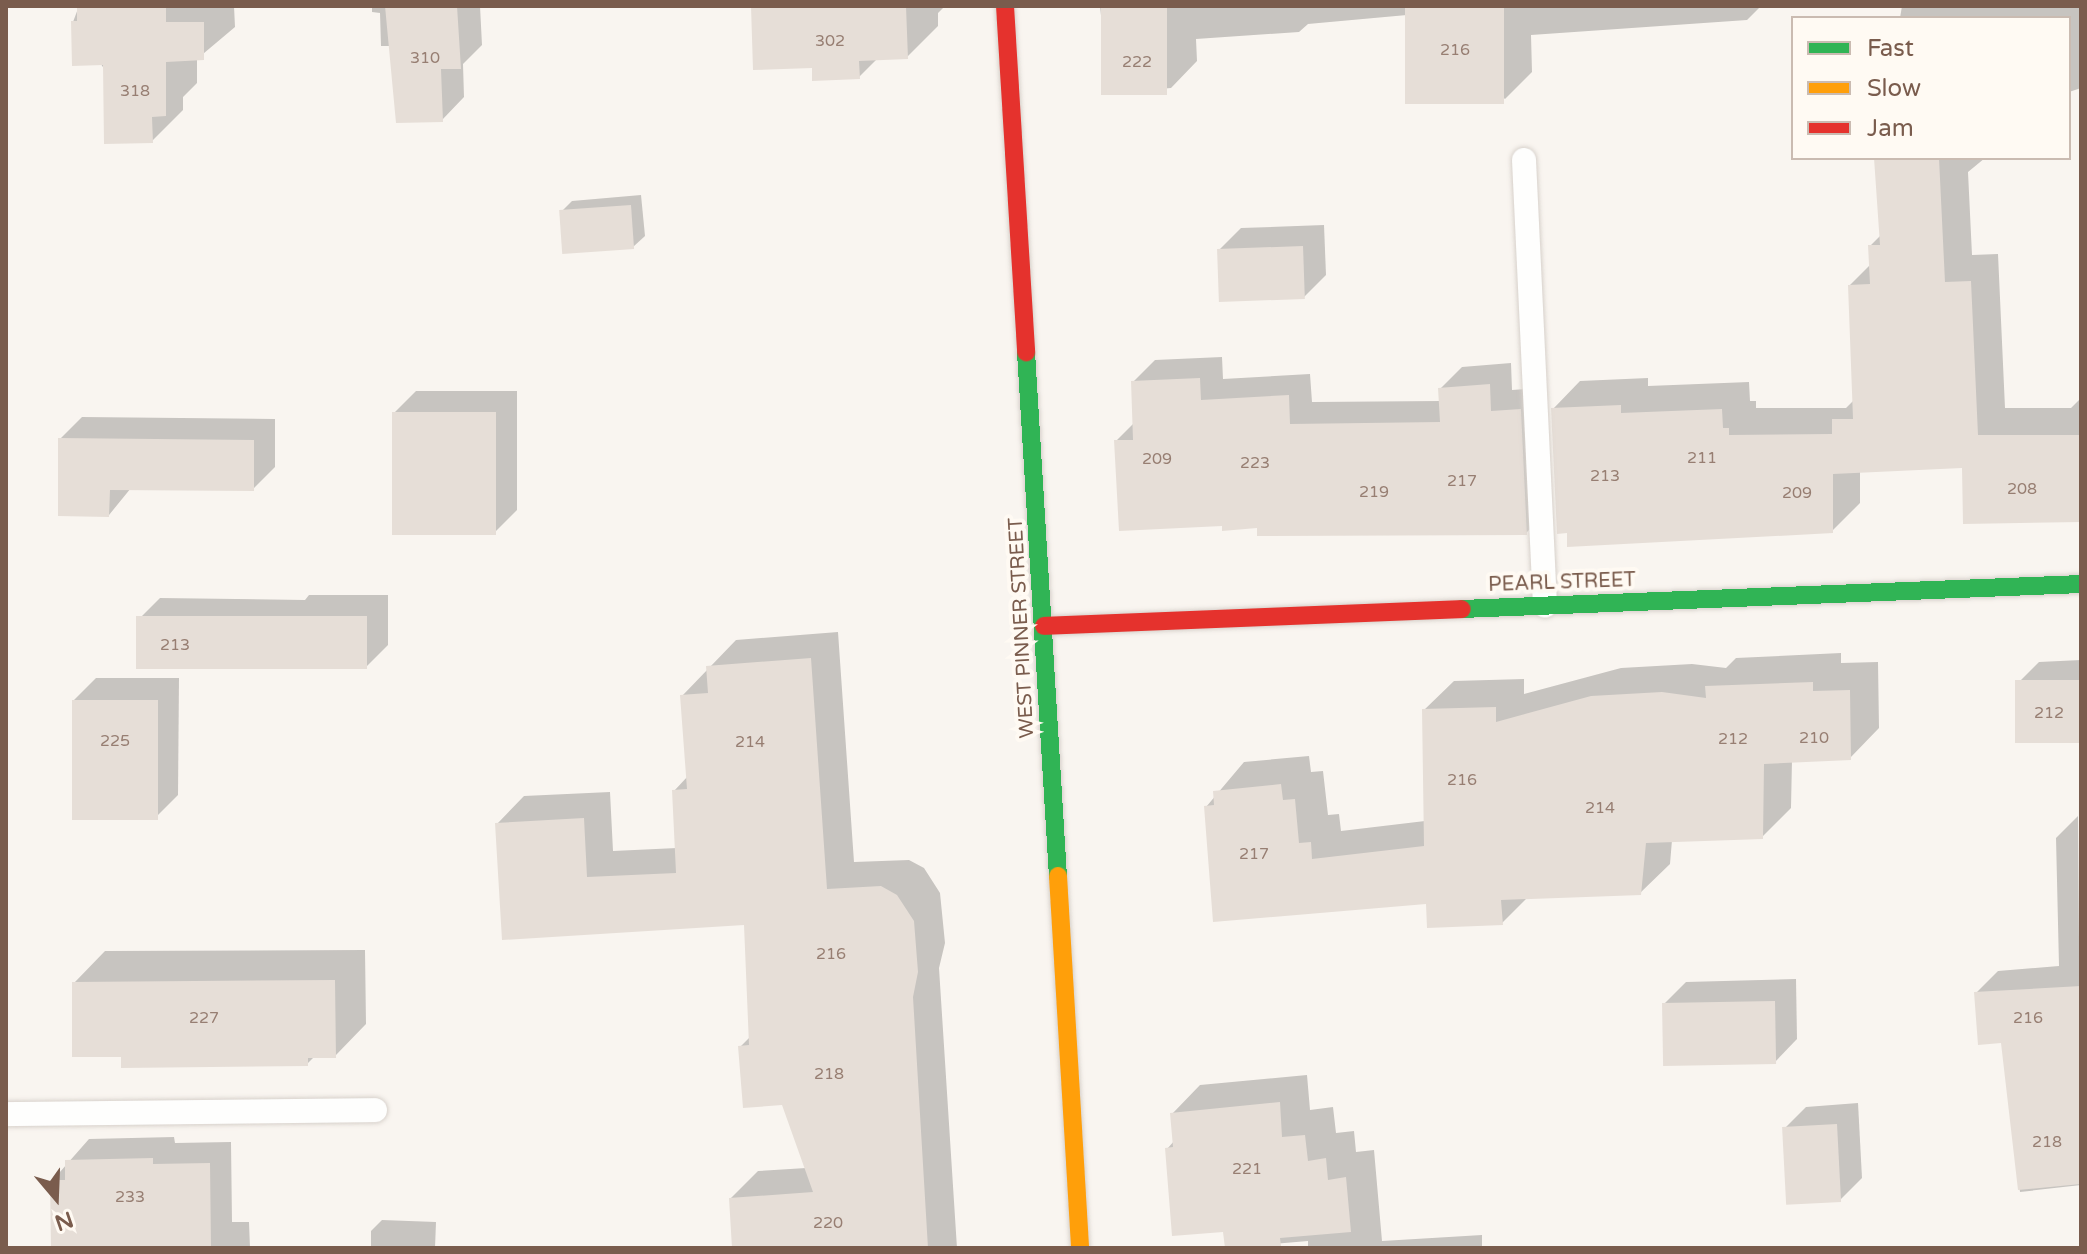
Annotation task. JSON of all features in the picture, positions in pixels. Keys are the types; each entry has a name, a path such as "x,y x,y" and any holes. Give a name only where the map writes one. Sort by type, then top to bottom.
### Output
{"main road":[{"name":"WEST PINNER STREET","path":"1005,6 1080,1248"},
{"name":"PEARL STREET","path":"1044,626 2081,584"}],"lane":[{"path":"1524,160 1545,606"},
{"path":"6,1114 375,1110"}],"building":[{"path":"77,6 166,6 166,22 204,22 204,60 166,62 166,116 152,117 153,143 104,144 103,65 72,66 71,21 77,21"},
{"path":"385,6 457,6 461,69 441,69 443,122 396,123"},
{"path":"751,6 906,6 908,59 859,61 860,79 812,81 812,68 753,70"},
{"path":"1101,6 1167,6 1167,95 1101,95"},
{"path":"1405,6 1504,6 1504,104 1405,104"},
{"path":"1874,160 1939,160 1945,282 1971,281 1978,435 2081,435 2081,522 1963,524 1962,468 1833,474 1833,533 1567,547 1567,533 1557,534 1551,408 1621,405 1621,413 1722,409 1723,428 1729,428 1729,435 1832,434 1832,419 1853,419 1848,285 1870,284 1868,245 1880,245"},
{"path":"631,205 634,249 562,254 559,210"},
{"path":"1303,246 1305,299 1219,302 1217,249"},
{"path":"1200,378 1201,400 1289,395 1290,424 1440,422 1438,388 1490,384 1491,411 1521,409 1527,535 1257,536 1257,528 1222,531 1222,526 1119,531 1114,440 1133,440 1131,381"},
{"path":"392,412 496,412 496,535 392,535"},
{"path":"58,438 254,440 254,491 110,490 109,517 58,516"},
{"path":"136,616 367,616 367,669 136,669"},
{"path":"811,658 827,889 881,886 897,895 914,921 918,972 913,997 928,1248 732,1248 729,1198 813,1192 782,1105 743,1108 738,1046 749,1045 744,925 502,940 495,823 584,818 587,877 676,873 672,790 687,789 680,695 708,693 706,666"},
{"path":"2015,680 2081,680 2081,743 2015,743"},
{"path":"1813,682 1813,691 1850,690 1851,760 1764,764 1763,839 1646,843 1641,895 1501,900 1503,925 1427,928 1426,904 1213,922 1204,806 1214,805 1213,791 1281,784 1283,800 1295,799 1299,843 1311,842 1312,859 1424,846 1422,709 1496,707 1496,722 1591,696 1662,692 1706,698 1705,686"},
{"path":"72,700 158,700 158,820 72,820"},
{"path":"335,980 336,1058 308,1058 308,1066 121,1068 121,1057 72,1057 72,982"},
{"path":"2081,986 2081,1184 2018,1190 2001,1043 1978,1045 1974,992"},
{"path":"1775,1001 1776,1064 1663,1066 1662,1003"},
{"path":"1280,1102 1282,1137 1305,1135 1308,1161 1326,1158 1328,1180 1346,1177 1351,1232 1280,1238 1281,1246 1251,1248 1225,1248 1223,1232 1172,1236 1165,1148 1173,1147 1170,1113"},
{"path":"1837,1124 1841,1202 1786,1205 1782,1127"},
{"path":"153,1158 153,1164 210,1163 211,1248 51,1248 50,1180 65,1180 65,1160"}],"traffic: fast":[{"path":"1026,352 1058,876"},
{"path":"1462,609 2081,584"}],"traffic: slow":[{"path":"1058,876 1080,1248"}],"traffic: jam":[{"path":"1005,6 1026,352"},
{"path":"1044,626 1462,609"}]}
